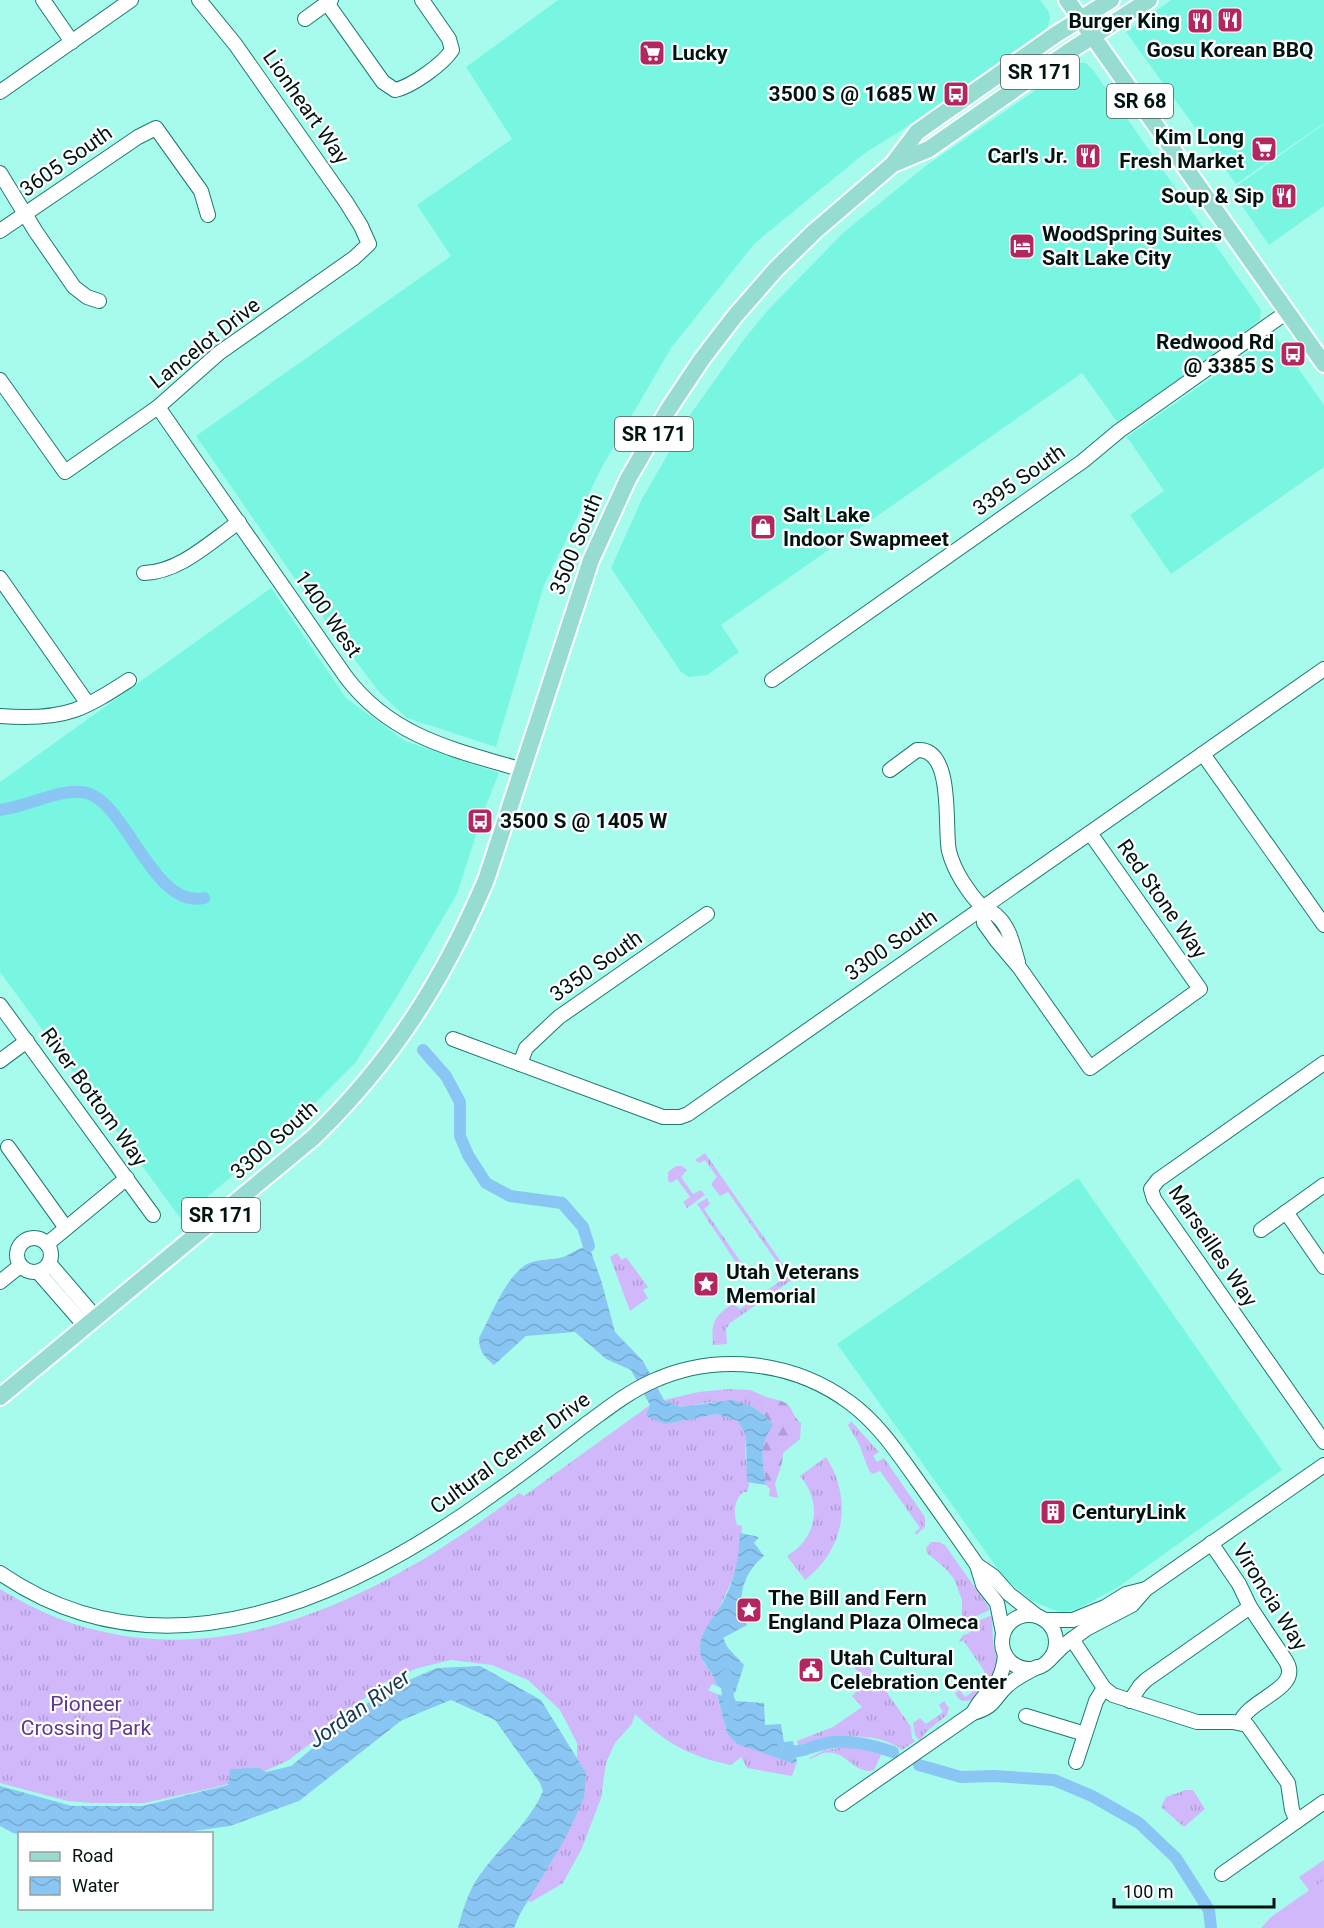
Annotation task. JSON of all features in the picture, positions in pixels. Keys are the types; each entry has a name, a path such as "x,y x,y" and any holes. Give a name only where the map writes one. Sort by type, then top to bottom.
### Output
{"main road":[{"name":"SR 68","path":"1067,0 1324,364"},
{"name":"3500 South","path":"419,1012 470,917 486,880 591,560 628,479 668,410 735,316 777,268 815,231 892,164 917,132 1111,0"},
{"name":"3500 South","path":"892,164 929,149 1068,52 1149,0"},
{"name":"3300 South","path":"0,1397 314,1137 357,1093 419,1012"}],"street":[{"path":"43,0 72,42"},
{"path":"0,92 131,0"},
{"name":"Lionheart Way","path":"199,0 235,44 320,165 361,226 369,244"},
{"path":"305,19 329,1 383,82 395,90 409,85 442,62 452,50 449,39 422,0"},
{"name":"3605 South","path":"0,231 138,137 156,128 201,191 208,215"},
{"path":"0,173 74,287 87,297 99,301"},
{"name":"Lancelot Drive","path":"0,380 65,472 158,407 219,353 354,258 369,244"},
{"name":"3395 South","path":"772,680 1083,461 1119,431 1287,312"},
{"name":"1400 West","path":"158,407 346,677 367,701 402,728 423,738 523,770"},
{"path":"144,573 159,573 172,568 239,522"},
{"path":"0,578 88,704"},
{"name":"3300 South","path":"453,1039 663,1117 680,1117 695,1110 1324,669"},
{"path":"0,716 61,713 88,704 129,680"},
{"path":"890,770 917,750 926,751 933,758 941,774 948,798 946,838 953,864 983,908"},
{"path":"1203,754 1324,925"},
{"name":"Red Stone Way","path":"983,908 997,915 1008,931 1019,966 1090,1068 1200,989 1090,833"},
{"name":"3350 South","path":"520,1064 526,1048 559,1017 707,914"},
{"name":"River Bottom Way","path":"0,1005 153,1215"},
{"path":"0,1061 27,1041"},
{"name":"Marseilles Way","path":"1324,1063 1158,1180 1151,1189 1152,1196 1160,1209 1324,1442"},
{"path":"8,1147 66,1228"},
{"path":"47,1244 127,1178"},
{"path":"1261,1230 1324,1185"},
{"path":"1286,1212 1324,1267"},
{"path":"37,1238 47,1244 51,1256 43,1267 25,1270 20,1266 16,1254 20,1243 37,1238"},
{"path":"0,1282 20,1266"},
{"path":"43,1267 91,1323"},
{"name":"Cultural Center Drive","path":"0,1573 31,1592 67,1608 93,1616 136,1623 169,1625 211,1623 278,1609 346,1583 423,1542 488,1498 614,1404 653,1380 700,1366 748,1364 782,1370 825,1387 857,1408 882,1432 977,1565 983,1585 995,1598 1000,1610 1003,1633"},
{"path":"842,1804 973,1713 992,1705 1006,1686 1049,1660 1072,1638 1132,1605 1146,1589 1324,1465"},
{"name":"Vironcia Way","path":"1211,1544 1239,1584 1250,1607 1289,1665 1290,1675 1285,1684 1247,1711 1240,1722"},
{"name":"Cultural Center Drive","path":"977,1565 993,1576 1009,1594 1042,1619"},
{"path":"973,1713 979,1701 999,1682 1005,1655 1003,1633 1017,1617 1032,1615 1042,1619 1073,1620 1126,1594 1146,1589"},
{"path":"1130,1701 1146,1680 1250,1607"},
{"path":"1042,1619 1054,1632 1055,1647 1049,1660"},
{"path":"1072,1638 1104,1688 1113,1695 1197,1722 1240,1722 1248,1727 1287,1780 1292,1810 1298,1821"},
{"path":"1005,1655 1015,1665 1029,1669 1036,1667"},
{"path":"1076,1762 1096,1701 1104,1688"},
{"path":"1026,1716 1085,1734"},
{"path":"1222,1874 1324,1802"}],"shaded area":[{"path":"558,0 1040,0 1049,12 1050,19 1047,29 910,125 865,153 755,243 671,348 602,467 544,585 496,747 407,718 379,692 300,586 196,436 451,256 417,205 512,139 466,67"},
{"path":"1171,0 1324,0 1324,123 1236,184 1126,32"},
{"path":"1075,63 1086,63 1093,70 1261,310 1260,320 1118,423 1082,373 721,625 739,652 707,675 689,677 681,672 611,568 642,499 692,412 745,338 769,309 844,232 927,165"},
{"path":"1324,124 1324,206 1269,245 1231,190"},
{"path":"1274,334 1324,405 1324,467 1171,574 1130,515 1164,491 1127,437"},
{"path":"271,588 346,698 405,741 499,773 483,813 457,894 356,1062 295,1123 181,1219 0,972 0,782"},
{"path":"1078,1178 1282,1470 1118,1587 1078,1609 1059,1612 1032,1601 1005,1579 837,1344"}],"green space":[{"path":"705,1153 793,1279 730,1323 726,1329 727,1344 713,1345 715,1320 733,1304 740,1309 779,1282 775,1273 781,1268 728,1192 720,1196 711,1184 717,1177 705,1160 699,1163 695,1160"},
{"path":"676,1166 682,1166 687,1170 681,1177 693,1194 701,1190 705,1195 687,1208 683,1202 690,1197 677,1179 671,1183 668,1181 668,1172"},
{"path":"707,1198 710,1204 704,1209 745,1268 752,1265 752,1272 747,1278 736,1277 741,1270 697,1204"},
{"path":"617,1253 622,1260 626,1257 648,1287 643,1290 648,1298 630,1311 610,1257"},
{"path":"750,1390 764,1396 767,1404 764,1415 753,1407 712,1402 680,1407 664,1400 699,1392"},
{"path":"764,1396 787,1404 801,1423 800,1439 783,1453 775,1484 778,1498 769,1496 770,1489 766,1485 762,1454 764,1441 772,1425 764,1415 767,1404"},
{"name":"Pioneer Crossing Park","path":"650,1405 666,1424 717,1414 738,1421 746,1436 745,1453 749,1486 747,1492 743,1492 738,1499 735,1511 737,1525 742,1526 739,1560 718,1611 703,1662 716,1680 717,1686 712,1684 708,1690 717,1694 727,1733 792,1763 797,1762 792,1776 747,1768 741,1757 731,1765 691,1753 668,1741 635,1714 632,1724 615,1743 606,1763 601,1798 582,1848 563,1883 531,1902 520,1897 577,1775 577,1743 560,1710 528,1680 492,1665 451,1660 418,1668 379,1685 336,1724 289,1760 245,1780 144,1803 68,1801 0,1783 0,1589 34,1608 70,1623 96,1630 153,1639 210,1638 266,1628 321,1610 374,1586 425,1558 519,1493 524,1496"},
{"path":"851,1421 879,1452 873,1456 877,1462 884,1458 925,1517 925,1527 917,1534 914,1533 920,1528 880,1471 873,1474 869,1471 859,1444 848,1425"},
{"path":"826,1457 840,1490 841,1523 829,1554 805,1580 787,1556 805,1540 813,1519 812,1497 800,1476"},
{"path":"931,1542 945,1545 990,1609 988,1611 967,1620 962,1619 962,1600 954,1579 927,1553 926,1548"},
{"path":"992,1617 993,1644 999,1666 983,1693 975,1699 961,1700 955,1693 960,1690 965,1697 983,1684 979,1677 985,1672 963,1640 958,1643 963,1635 969,1633 970,1629 967,1625"},
{"path":"852,1656 870,1668 911,1727 912,1738 915,1741 902,1750 890,1743 865,1737 838,1738 798,1745 797,1741 833,1727 862,1707 852,1696 868,1679 847,1662"},
{"path":"944,1701 949,1708 947,1715 927,1731 920,1740 918,1739 913,1723 920,1718 926,1724 943,1712 939,1705"},
{"path":"847,1747 875,1748 882,1753 874,1770 867,1771 832,1753 809,1758 825,1750"},
{"path":"1193,1790 1205,1809 1184,1827 1161,1807 1166,1797"},
{"path":"1324,1860 1324,1910 1299,1877"},
{"path":"1324,1880 1324,1928 1261,1928 1271,1917"}],"water":[{"path":"589,1246 615,1332 643,1361 664,1400 680,1407 733,1400 753,1407 773,1425 763,1447 766,1485 747,1482 746,1436 738,1421 717,1414 666,1424 646,1416 650,1405 631,1370 606,1359 575,1332 526,1336 494,1365 485,1356 480,1347 479,1338 506,1287 519,1270 531,1262 563,1257"},
{"path":"740,1533 759,1537 754,1543 764,1556 751,1571 743,1588 742,1606 747,1625 723,1638 728,1648 744,1665 735,1693 717,1686 714,1676 702,1659 700,1649 705,1629 721,1606 734,1576"},
{"path":"480,1666 541,1700 586,1773 584,1798 566,1837 514,1928 458,1928 466,1901 475,1882 522,1825 543,1791 540,1783 495,1720 451,1700 402,1720 299,1801 230,1826 186,1832 18,1832 18,1834 0,1826 0,1786 72,1806 143,1806 228,1785 230,1769 259,1768 266,1772 291,1766 381,1692 437,1668"},
{"path":"717,1694 736,1701 764,1703 765,1725 781,1724 784,1742 793,1741 797,1762 792,1763 737,1744 727,1733"}],"waterway":[{"path":"0,810 71,792 81,792 97,798 111,811 153,870 169,887 185,897 204,898"},
{"path":"423,1050 446,1076 460,1102 460,1136 468,1155 486,1183 510,1196 562,1203 583,1227 589,1246"},
{"path":"726,1675 728,1698 734,1713"},
{"path":"780,1751 800,1751 827,1743 852,1742 893,1752"},
{"path":"919,1765 961,1777 994,1776 1054,1780 1092,1796 1139,1823 1176,1858 1209,1910 1211,1928"}],"place":[{"name":"Gosu Korean BBQ","path":"1230,20"},
{"name":"Burger King","path":"1200,21"},
{"name":"Lucky","path":"652,53"},
{"name":"3500 S @ 1685 W","path":"956,94"},
{"name":"Kim Long Fresh Market","path":"1264,149"},
{"name":"Carl's Jr.","path":"1088,156"},
{"name":"Soup & Sip","path":"1284,196"},
{"name":"WoodSpring Suites Salt Lake City","path":"1022,246"},
{"name":"Redwood Rd @ 3385 S","path":"1293,354"},
{"name":"Salt Lake Indoor Swapmeet","path":"763,527"},
{"name":"3500 S @ 1405 W","path":"480,821"},
{"name":"Utah Veterans Memorial","path":"706,1284"},
{"name":"CenturyLink","path":"1053,1512"},
{"name":"The Bill and Fern England Plaza Olmeca","path":"749,1610"},
{"name":"Utah Cultural Celebration Center","path":"811,1670"}],"water label":[{"name":"Jordan River","path":"359,1708"}]}
